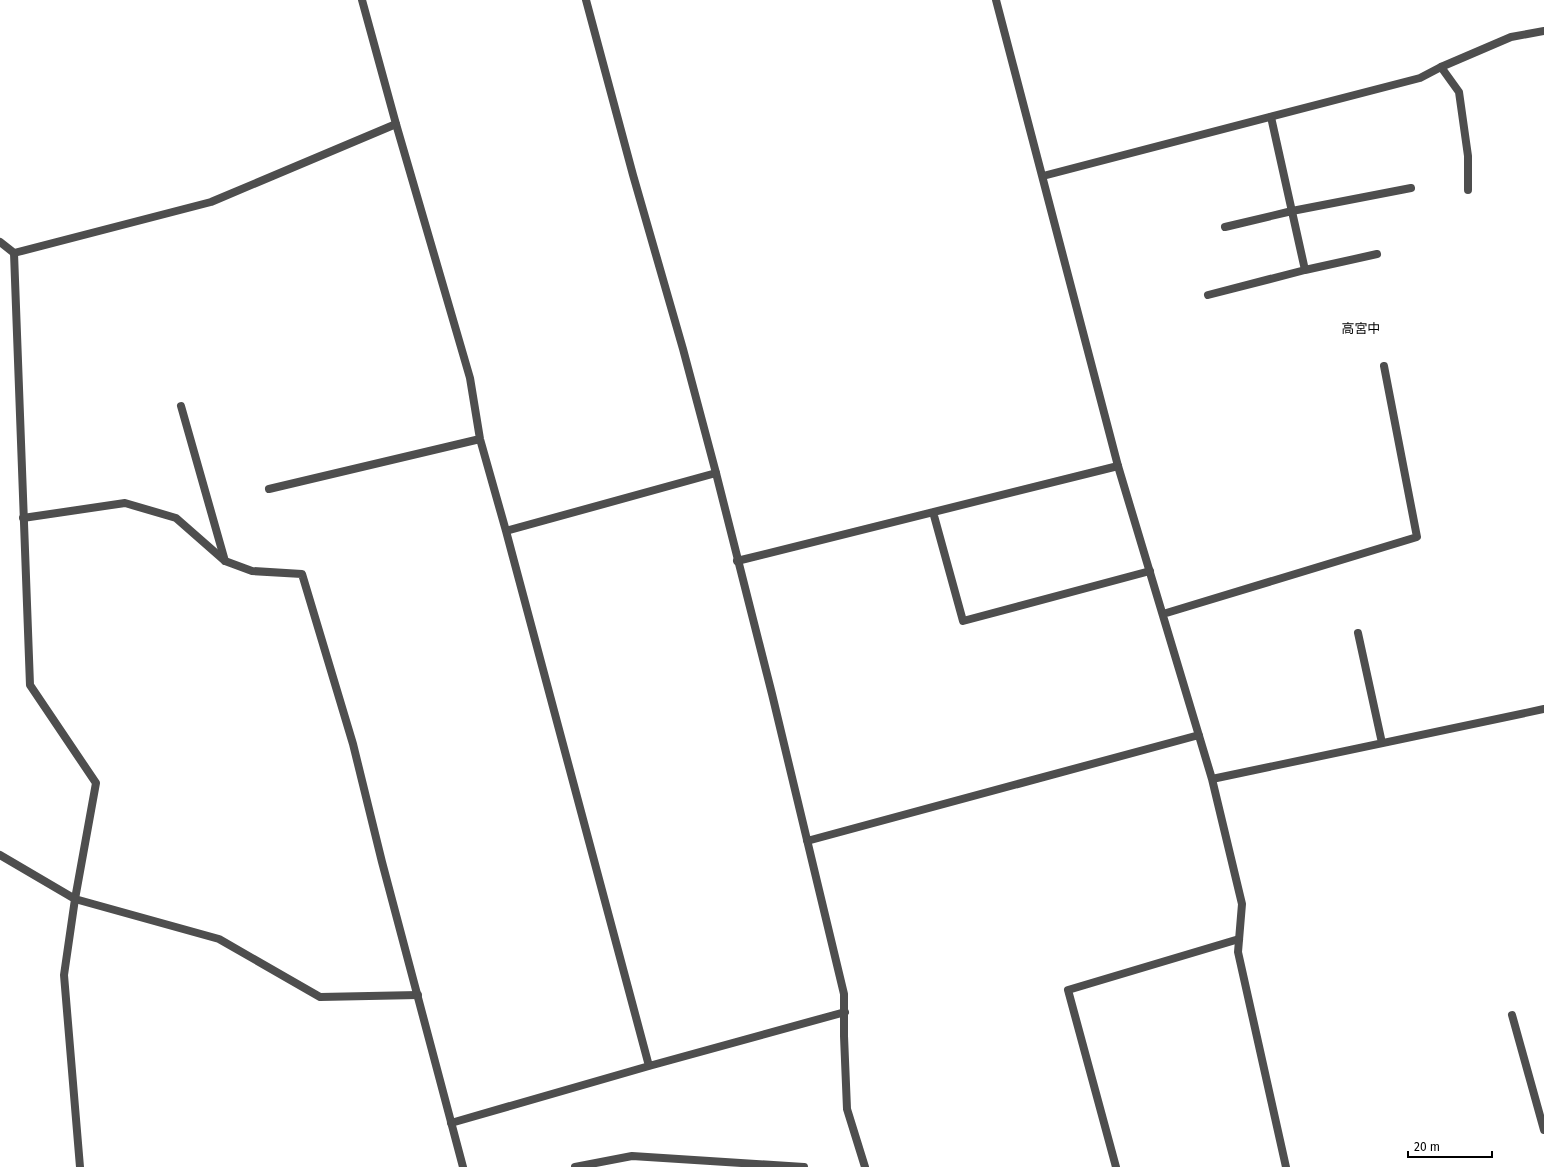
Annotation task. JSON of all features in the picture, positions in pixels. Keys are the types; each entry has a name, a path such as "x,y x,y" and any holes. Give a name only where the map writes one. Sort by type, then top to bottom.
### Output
{"street":[{"path":"362,0 396,124 470,378 480,439 649,1066"},
{"path":"586,0 716,472 737,561 767,673 844,994 847,1109 865,1167"},
{"path":"996,0 1118,466 1212,779 1242,904 1238,952 1286,1167"},
{"path":"1043,176 1420,78 1441,67 1512,38 1544,31"},
{"path":"1441,67 1459,92 1468,156 1468,190"},
{"path":"1271,117 1306,270"},
{"path":"14,253 211,202 396,124"},
{"path":"1225,227 1292,211 1411,188"},
{"path":"0,242 14,253 30,685 96,783 75,899 64,975 80,1167"},
{"path":"1208,295 1377,254"},
{"path":"1163,614 1417,537 1384,366"},
{"path":"182,406 225,561"},
{"path":"269,488 480,439"},
{"path":"737,561 1118,466"},
{"path":"506,531 716,472"},
{"path":"23,518 125,503 176,518 225,561 252,571 302,574 353,744 382,862 463,1167"},
{"path":"933,512 963,621 1150,571"},
{"path":"1358,633 1382,743"},
{"path":"1212,779 1544,709"},
{"path":"807,841 1199,735"},
{"path":"0,855 75,899 219,939 320,997 418,995"},
{"path":"1116,1167 1068,990 1239,939"},
{"path":"451,1123 845,1012"},
{"path":"1512,1015 1544,1130"},
{"path":"575,1167 632,1156 804,1167"}],"district":[{"name":"高宮中","path":"1361,328"}]}
